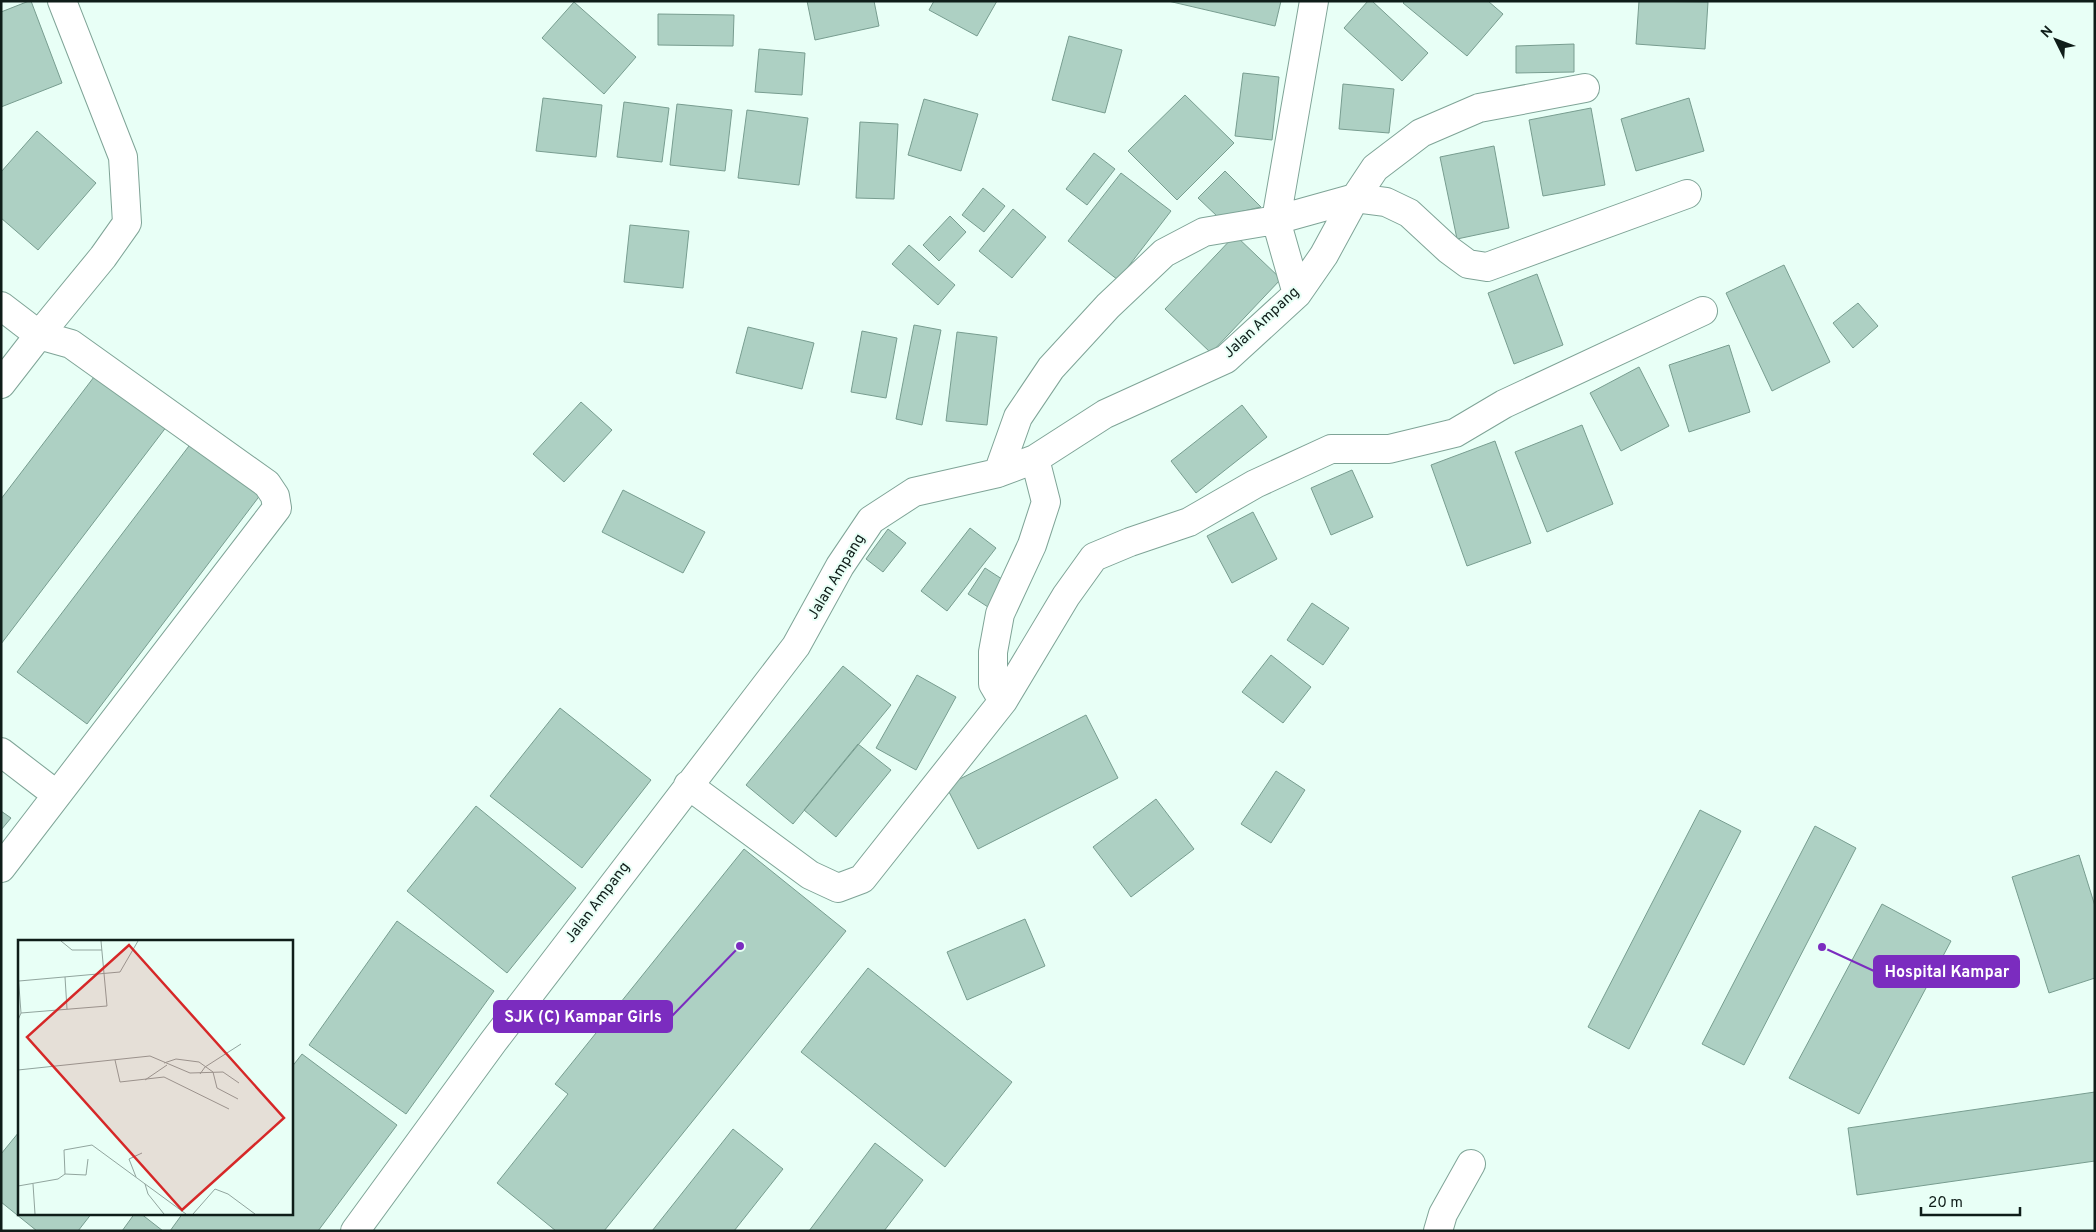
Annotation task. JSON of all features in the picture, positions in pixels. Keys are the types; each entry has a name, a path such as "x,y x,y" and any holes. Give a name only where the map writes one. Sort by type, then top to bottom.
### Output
{"street":[{"path":"1,384 103,257 127,223 123,157 62,1"},
{"path":"1297,294 1276,220 1314,1"},
{"name":"Jalan Ampang","path":"355,1231 493,1042 796,646 840,566 871,520 914,492 998,473 1035,459 1105,414 1226,359 1297,294 1324,255 1355,198 1375,168 1421,133 1479,108 1585,88"},
{"path":"998,473 1018,417 1051,368 1108,306 1164,253 1204,232 1276,220 1355,198 1386,202 1409,213 1449,250 1468,264 1487,268 1687,194"},
{"path":"1,306 39,335 71,344 267,484 275,496 277,508 1,868"},
{"path":"688,785 810,874 838,888 862,879 1003,700 1066,596 1094,557 1130,542 1189,522 1255,484 1332,449 1390,450 1455,434 1504,404 1703,311"},
{"path":"1003,700 993,684 993,652 1000,614 1032,545 1046,502 1035,459"},
{"path":"1,752 58,795"},
{"path":"1438,1231 1443,1214 1472,1164"}],"building":[{"path":"31,1 62,83 1,107 1,12"},
{"path":"807,1 874,1 879,26 815,40"},
{"path":"934,1 997,1 977,36 929,10"},
{"path":"1168,1 1281,1 1275,26"},
{"path":"1368,1 1372,1 1428,53 1402,81 1344,28"},
{"path":"1405,1 1488,1 1503,14 1467,56 1403,3"},
{"path":"1639,1 1708,2 1705,49 1636,44"},
{"path":"574,2 636,57 604,94 542,38"},
{"path":"658,14 734,15 733,46 658,45"},
{"path":"1069,36 1122,50 1105,113 1052,100"},
{"path":"1574,44 1574,72 1516,73 1516,46"},
{"path":"759,49 805,53 802,95 755,92"},
{"path":"1243,73 1279,77 1272,140 1235,136"},
{"path":"1343,84 1394,89 1389,133 1339,129"},
{"path":"1185,95 1234,143 1177,200 1128,151"},
{"path":"543,98 602,105 596,157 536,151"},
{"path":"1689,98 1704,151 1636,171 1621,119"},
{"path":"924,99 978,114 961,171 908,155"},
{"path":"624,102 669,108 662,162 617,157"},
{"path":"677,104 732,110 725,171 670,165"},
{"path":"1591,108 1605,185 1543,196 1529,120"},
{"path":"747,110 808,118 799,185 738,178"},
{"path":"860,122 898,124 894,199 856,198"},
{"path":"37,131 96,183 38,250 1,218 1,172"},
{"path":"1494,146 1509,228 1457,239 1440,157"},
{"path":"1094,153 1115,169 1087,205 1066,189"},
{"path":"1225,171 1261,207 1218,217 1198,198"},
{"path":"1121,173 1171,211 1118,280 1068,241"},
{"path":"983,188 1005,206 984,232 962,215"},
{"path":"1013,209 1046,237 1012,278 979,251"},
{"path":"950,216 966,232 939,261 923,245"},
{"path":"630,225 689,231 683,288 624,282"},
{"path":"1235,235 1281,279 1211,353 1165,309"},
{"path":"909,245 955,285 938,305 892,264"},
{"path":"1784,265 1830,362 1772,391 1726,293"},
{"path":"1537,274 1563,345 1514,364 1488,293"},
{"path":"1858,303 1878,326 1853,348 1833,323"},
{"path":"914,325 941,330 922,425 896,419"},
{"path":"748,327 814,343 802,389 736,373"},
{"path":"862,331 897,338 886,398 851,392"},
{"path":"957,332 997,337 987,425 946,421"},
{"path":"1729,345 1750,412 1689,432 1669,365"},
{"path":"1639,367 1669,426 1621,451 1590,393"},
{"path":"97,373 167,426 1,644 1,499"},
{"path":"581,402 612,430 564,482 533,454"},
{"path":"1242,405 1267,437 1196,493 1171,461"},
{"path":"1582,425 1613,504 1547,532 1515,452"},
{"path":"1495,441 1531,543 1467,566 1431,465"},
{"path":"192,442 261,494 87,724 17,672"},
{"path":"1352,470 1373,517 1331,535 1311,488"},
{"path":"623,490 705,532 683,573 602,532"},
{"path":"1253,512 1277,559 1232,583 1207,536"},
{"path":"970,528 996,548 947,611 921,591"},
{"path":"888,529 906,543 883,572 866,559"},
{"path":"985,568 1005,581 988,607 968,594"},
{"path":"1312,603 1349,628 1323,665 1287,640"},
{"path":"1271,655 1311,687 1283,723 1242,692"},
{"path":"843,666 891,705 793,824 746,785"},
{"path":"917,675 956,697 916,770 876,748"},
{"path":"560,708 651,780 582,868 490,796"},
{"path":"1086,715 1118,778 978,849 946,786"},
{"path":"858,744 891,770 836,837 804,810"},
{"path":"1276,771 1305,790 1271,843 1241,824"},
{"path":"1156,799 1194,849 1131,897 1093,847"},
{"path":"476,806 576,888 507,973 407,891"},
{"path":"1700,810 1741,831 1629,1049 1588,1027"},
{"path":"1,811 11,818 1,830"},
{"path":"1815,826 1856,848 1744,1065 1702,1044"},
{"path":"744,849 846,931 604,1231 556,1231 497,1183 568,1094 555,1084"},
{"path":"2079,855 2095,906 2095,978 2049,993 2012,877"},
{"path":"1882,904 1951,941 1859,1114 1789,1078"},
{"path":"1025,919 1045,966 967,1000 947,952"},
{"path":"397,921 494,991 406,1114 309,1045"},
{"path":"868,968 1012,1082 945,1167 801,1052"},
{"path":"302,1054 397,1125 318,1231 170,1231 182,1214 292,1214 292,1067"},
{"path":"2095,1092 2095,1161 1857,1195 1848,1128"},
{"path":"733,1129 783,1169 734,1231 652,1231"},
{"path":"18,1133 18,1214 91,1214 78,1231 37,1231 1,1202 1,1154"},
{"path":"875,1143 923,1180 884,1231 809,1231"},
{"path":"134,1214 141,1214 163,1231 122,1231"}],"place":[{"name":"SJK (C) Kampar Girls","path":"740,946"},
{"name":"Hospital Kampar","path":"1822,947"}]}
